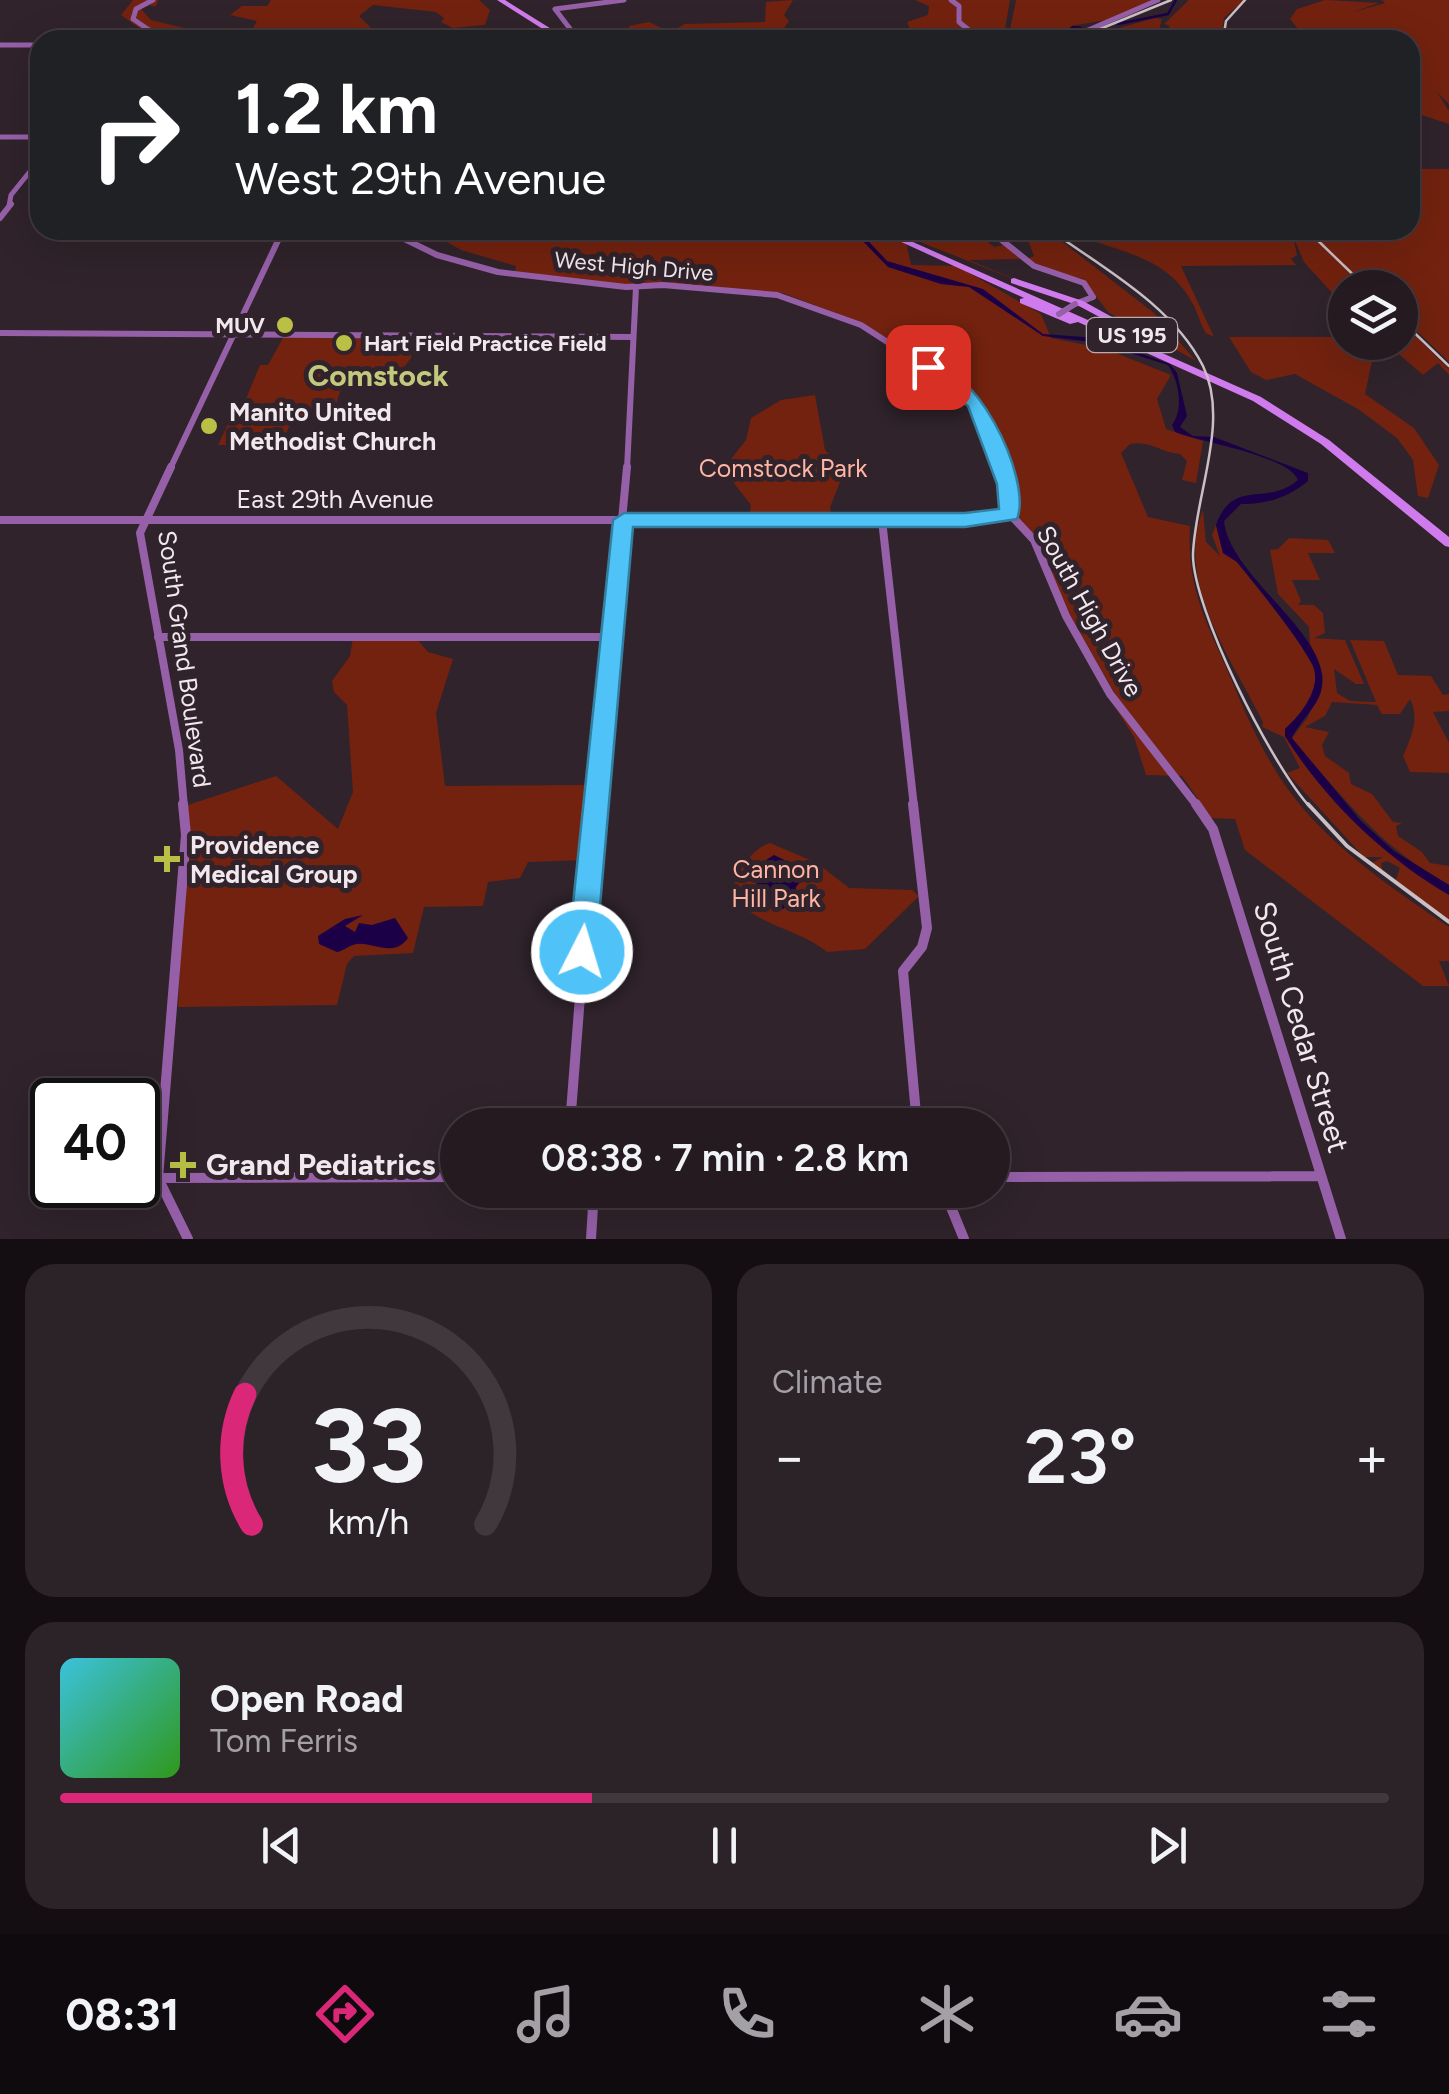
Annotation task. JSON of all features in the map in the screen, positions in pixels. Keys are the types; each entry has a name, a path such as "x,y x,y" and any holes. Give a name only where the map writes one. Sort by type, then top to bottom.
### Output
{"highway":[{"path":"497,0 547,30"},
{"name":"US 195","path":"902,240 971,268"},
{"name":"US 195","path":"911,240 1267,396 1313,426 1449,540"},
{"path":"971,268 1082,298 1186,362"},
{"path":"971,268 1057,315 1186,362"},
{"name":"US 195","path":"1186,362 1295,422 1449,540"}],"main road":[{"path":"149,30 133,19 136,9 154,0"},
{"path":"571,30 555,9 622,0"},
{"path":"951,0 960,6 959,22 969,30"},
{"path":"1083,30 1140,12 1158,0"},
{"path":"0,45 30,45"},
{"path":"0,137 30,137"},
{"path":"0,218 30,172"},
{"name":"South Grand Boulevard","path":"160,1154 186,835 180,753 140,539 144,518 279,240"},
{"name":"West High Drive","path":"405,240 436,256 498,272 767,294 861,324 965,391 977,405 1008,484 1009,510"},
{"path":"1002,240 1034,266 1077,279 1082,298 1057,315"},
{"path":"571,1108 624,520 636,286"},
{"path":"0,334 633,336"},
{"name":"East 29th Avenue","path":"0,519 965,520 1009,510"},
{"name":"South High Drive","path":"1009,510 1038,549 1066,616 1110,694 1179,778 1212,829"},
{"path":"882,520 928,928 927,938 902,971 915,1108"},
{"path":"158,637 611,638"},
{"name":"South Cedar Street","path":"1212,829 1341,1239"},
{"path":"1010,1177 1321,1176"},
{"path":"160,1178 440,1177"},
{"path":"167,1200 168,1188 179,1178"},
{"name":"South Grand Boulevard","path":"160,1183 188,1239"},
{"path":"591,1239 592,1208"},
{"path":"953,1208 964,1239"}],"green space":[{"path":"133,0 158,0 156,6 150,6 153,2 135,11 141,9 151,20 192,30 142,30 121,15"},
{"path":"271,0 479,0 490,10 485,25 453,28 441,22 444,18 436,12 373,5 359,16 373,30 252,30 257,21 230,15 242,6 267,6"},
{"path":"793,0 784,15 789,21 783,30 674,30 685,24 765,22 766,2"},
{"path":"915,0 1010,0 1005,30 969,30 959,19 962,9 955,1 958,21 968,30 911,30 907,22 928,15 929,6"},
{"path":"1016,0 1158,0 1129,16 1071,26 1067,30 1010,30"},
{"path":"1189,0 1244,0 1224,18 1222,30 1167,30 1170,26 1164,24"},
{"path":"1325,0 1379,3 1353,12 1385,3 1382,0 1449,0 1449,104 1437,92 1449,111 1449,124 1420,114 1420,30 1299,30 1290,19 1297,9"},
{"path":"1155,18 1162,19 1159,30 1112,30"},
{"path":"649,22 666,30 628,30 629,26"},
{"path":"1420,169 1449,169 1449,362 1418,332 1418,270 1350,270 1344,265 1349,270 1328,270 1328,288 1304,262 1295,240 1420,240"},
{"path":"444,240 906,240 911,265 957,266 1041,314 1051,338 1106,349 1171,375 1157,399 1166,429 1203,441 1196,483 1182,480 1187,461 1180,454 1137,443 1121,453 1148,517 1190,526 1191,564 1203,613 1253,728 1287,788 1341,847 1449,927 1449,961 1439,961 1449,986 1423,986 1245,850 1235,819 1211,818 1182,776 1146,775 1134,737 1115,707 1119,701 1065,606 1037,538 1012,511 1011,484 993,429 967,388 862,323 783,293 626,286 515,271 516,266 461,250"},
{"path":"915,240 990,240 994,247 1004,245 1020,259 969,260 1029,285"},
{"path":"1028,240 1060,240 1154,313 1196,361 1108,312 1083,279 1047,270 1027,259 1034,256"},
{"path":"1095,240 1294,240 1297,255 1291,259 1296,265 1181,266 1214,337 1206,333 1193,304 1174,279 1151,262"},
{"path":"284,336 414,336 411,358 401,371 388,371 418,373 389,374 369,382 383,371 365,383 343,383 331,419 238,418 260,365 268,365"},
{"path":"1229,337 1328,337 1328,360 1371,360 1365,394 1414,428 1439,465 1428,498 1418,496 1413,460 1397,438 1358,409 1295,374 1266,380 1251,372"},
{"path":"1418,339 1449,369 1449,375 1438,363 1423,375 1406,360 1418,360"},
{"name":"Comstock Park","path":"815,395 825,450 845,470 830,507 832,516 749,517 751,505 730,478 728,463 746,440 751,418 781,400"},
{"path":"228,424 290,424 282,445 218,445"},
{"path":"1203,510 1206,542 1220,556 1212,535 1216,525 1223,553 1237,562 1266,598 1315,671 1309,699 1285,729 1285,736 1319,783 1358,824 1449,895 1449,920 1395,882 1400,868 1387,861 1381,863 1383,872 1372,863 1383,857 1364,857 1287,773 1300,768 1284,737 1262,727 1201,592 1196,537"},
{"path":"1289,538 1328,540 1335,553 1308,553 1320,580 1292,580 1301,601 1298,605 1314,605 1323,613 1325,633 1314,638 1345,640 1364,684 1356,684 1334,669 1337,693 1350,701 1376,702 1350,640 1384,641 1398,675 1431,676 1443,695 1449,694 1449,711 1433,712 1449,743 1449,773 1410,772 1403,756 1414,721 1410,699 1400,714 1382,714 1377,705 1332,702 1325,716 1305,727 1329,732 1322,745 1325,756 1349,773 1351,784 1372,794 1393,822 1402,823 1396,826 1398,836 1422,852 1430,863 1449,866 1449,885 1382,838 1292,738 1308,717 1323,677 1310,644 1309,627 1278,594 1270,550 1278,549"},
{"path":"353,638 416,638 428,652 453,659 436,713 445,786 593,785 586,860 528,862 520,878 488,882 483,906 424,907 413,953 354,956 347,964 337,1005 178,1007 188,805 276,776 338,829 353,792 347,705 334,692 332,681 350,656"},
{"name":"Cannon Hill Park","path":"770,843 817,863 849,888 912,890 919,896 865,949 827,952 754,914 734,897 744,865"}],"shaded area":[{"path":"862,240 867,240 887,261 983,289 1043,334 1098,338 1170,364 1177,373 1187,416 1180,427 1193,436 1214,437 1308,473 1308,481 1293,491 1277,499 1241,504 1224,521 1230,542 1243,563 1296,625 1320,666 1321,693 1292,738 1361,821 1394,851 1449,885 1449,895 1402,863 1358,825 1318,782 1285,736 1285,729 1309,699 1315,671 1266,598 1237,562 1223,553 1216,525 1223,510 1241,497 1274,492 1298,480 1291,471 1262,457 1175,432 1172,425 1179,395 1168,365 1098,343 1043,336 969,287 941,284 888,267"},
{"path":"774,855 801,868 806,875 796,887 794,902 783,909 759,897 754,890 766,860"},
{"path":"363,915 345,926 355,932 359,923 372,925 395,918 408,938 395,948 360,944 337,952 319,944 318,936 345,919"}],"waterway":[{"path":"1118,24 1168,14 1176,0"},
{"path":"1070,30 1081,28"}],"railway":[{"path":"1098,30 1171,0"},
{"path":"1225,30 1226,21 1245,0"},
{"path":"1065,240 1155,306 1190,344 1203,366 1213,410 1209,458 1195,531 1196,579 1237,685 1276,758 1310,807"},
{"path":"1317,240 1348,270"},
{"path":"1418,336 1449,366"},
{"path":"1308,804 1347,846 1449,922"}],"place":[{"name":"MUV","path":"285,325"},
{"name":"Hart Field Practice Field","path":"344,343"},
{"name":"Manito United Methodist Church","path":"209,426"},
{"name":"Providence Medical Group","path":"167,859"},
{"name":"Grand Pediatrics","path":"183,1165"}],"district":[{"name":"Comstock","path":"378,376"}],"route":[{"path":"582,952 624,520 965,520 1010,514 1008,484 990,429 977,405 957,384 928,367"}]}
